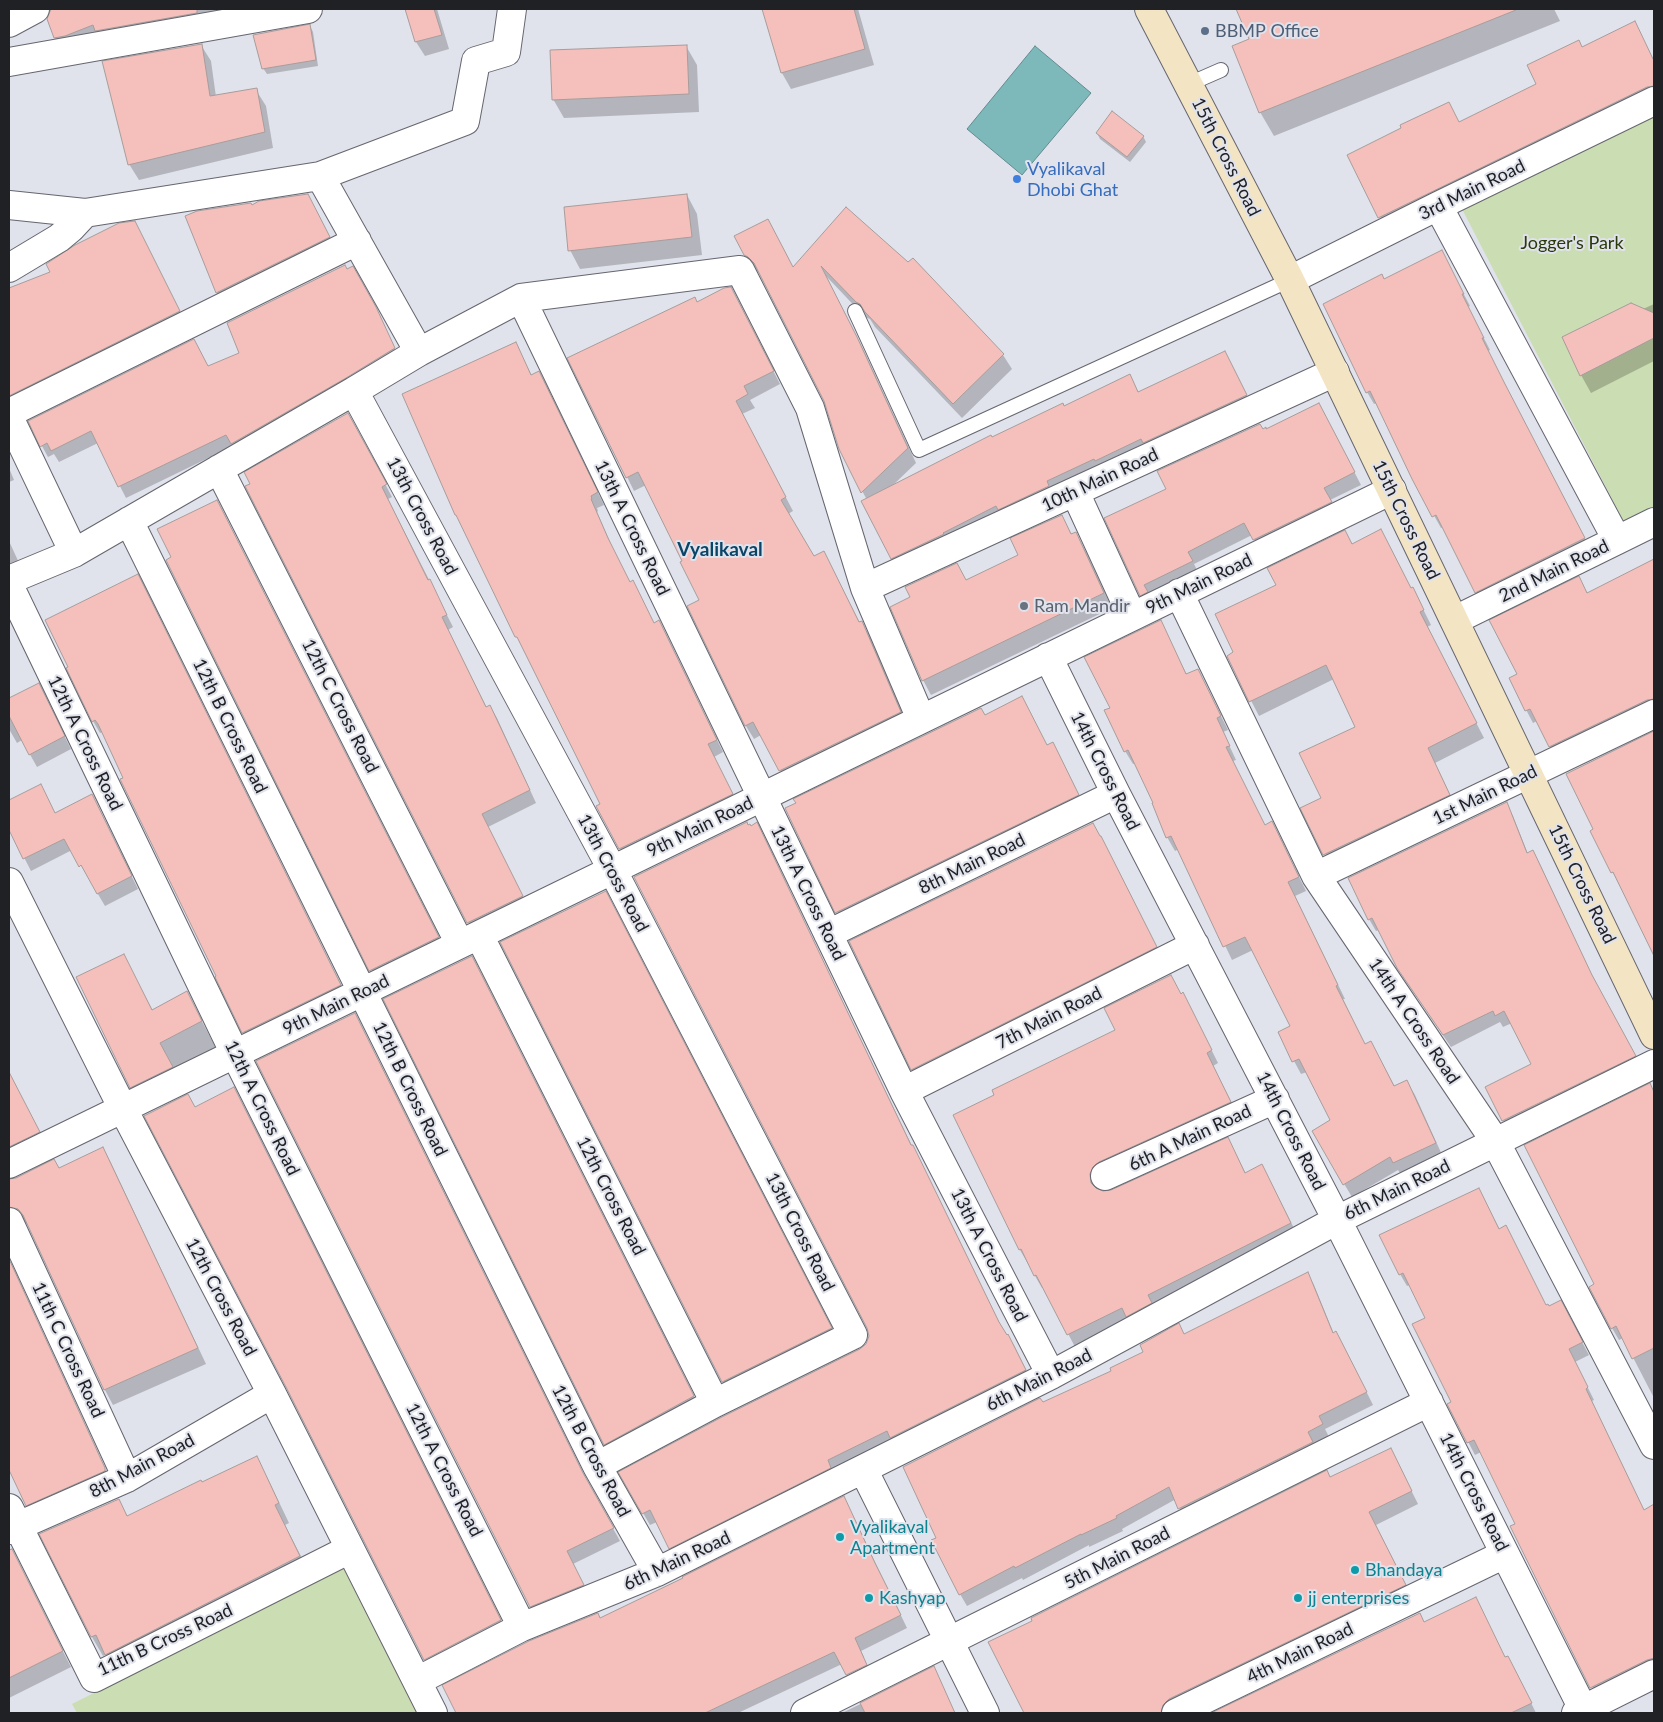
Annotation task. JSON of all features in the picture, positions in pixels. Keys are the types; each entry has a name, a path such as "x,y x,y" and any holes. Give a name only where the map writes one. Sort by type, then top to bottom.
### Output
{"street":[{"path":"9,23 36,9"},
{"path":"9,62 308,9"},
{"path":"9,205 85,213 320,176 464,121 476,61 506,52 512,9"},
{"name":"15th Cross Road","path":"1149,9 1290,280 1654,1035"},
{"name":"3rd Main Road","path":"1290,280 1654,101"},
{"path":"320,176 419,352"},
{"path":"1438,206 1616,540"},
{"path":"9,268 60,238 85,213"},
{"path":"9,413 357,241"},
{"path":"9,580 74,553 419,352 521,298 740,270 810,408 865,588 921,720"},
{"name":"13th A Cross Road","path":"521,298 904,1091 1051,1375"},
{"name":"10th Main Road","path":"865,588 1335,372"},
{"name":"13th Cross Road","path":"354,390 613,870 853,1335 715,1403 597,1466"},
{"path":"9,417 74,553"},
{"name":"12th C Cross Road","path":"219,469 470,940"},
{"name":"9th Main Road","path":"9,1164 1392,490"},
{"path":"1075,492 1132,616"},
{"name":"12th B Cross Road","path":"129,521 597,1466 657,1572"},
{"name":"2nd Main Road","path":"1455,620 1654,522"},
{"name":"12th A Cross Road","path":"9,585 235,1054 522,1627"},
{"name":"14th A Cross Road","path":"1179,593 1316,876 1495,1141 1654,1445"},
{"name":"14th Cross Road","path":"1048,657 1116,794 1337,1220 1505,1554 1581,1712"},
{"name":"1st Main Road","path":"1316,876 1654,714"},
{"name":"8th Main Road","path":"828,934 1116,794"},
{"name":"12th Cross Road","path":"9,882 123,1109 272,1394 433,1713"},
{"name":"12th Cross Road","path":"470,940 715,1403"},
{"name":"7th Main Road","path":"904,1091 1195,945"},
{"name":"6th Main Road","path":"417,1681 522,1627 657,1572 1051,1375 1337,1220 1654,1064"},
{"name":"6th A Main Road","path":"1105,1176 1275,1099"},
{"name":"11th C Cross Road","path":"9,1222 127,1478"},
{"name":"8th Main Road","path":"12,1522 127,1478 272,1394"},
{"name":"5th Main Road","path":"805,1713 1428,1402"},
{"path":"863,1469 985,1713"},
{"name":"11th B Cross Road","path":"12,1522 94,1678 350,1549"},
{"name":"4th Main Road","path":"1176,1713 1505,1554"},
{"path":"1581,1712 1654,1674"}],"lane":[{"path":"1189,84 1221,70"},
{"path":"856,311 919,450 1290,280"}],"green space":[{"name":"Jogger's Park","path":"1654,109 1654,507 1624,522 1461,207"},
{"path":"346,1566 421,1713 77,1713 72,1704"}],"shaded area":[{"path":"1035,46 1091,93 1022,175 967,129"}],"building":[{"path":"51,9 197,9 197,13 95,31 93,25 65,36 54,38 47,19"},
{"path":"405,9 434,9 442,35 415,42"},
{"path":"762,9 854,9 865,49 781,73"},
{"path":"1236,9 1516,10 1259,113 1232,46 1249,39"},
{"path":"1635,21 1654,61 1654,86 1647,87 1378,218 1347,155 1401,128 1400,125 1449,102 1459,122 1536,84 1527,65 1579,40 1582,47"},
{"path":"310,24 316,60 262,69 253,35"},
{"path":"202,44 210,96 257,88 265,132 128,165 102,61"},
{"path":"687,45 689,94 552,100 550,50"},
{"path":"1112,111 1144,136 1127,157 1096,133"},
{"path":"308,194 330,237 216,293 185,216 197,211 251,203 252,205 259,201"},
{"path":"687,194 692,237 568,251 564,207"},
{"path":"846,207 908,262 913,258 1004,354 953,404 865,312 860,304 821,266 857,337 908,448 861,493 839,449 824,401 754,263 744,255 734,236 768,219 793,267"},
{"path":"135,221 180,311 9,396 9,288 50,272 46,264 75,245 119,223"},
{"path":"1442,250 1484,338 1482,338 1585,538 1475,593 1436,515 1432,517 1412,479 1370,391 1366,393 1323,304 1382,274 1384,279"},
{"path":"345,265 347,269 353,266 376,307 395,348 346,378 231,444 226,435 118,487 91,431 51,451 47,443 40,447 28,421 194,339 208,366 239,353 227,323"},
{"path":"731,287 774,371 744,386 748,394 736,401 786,497 781,500 814,556 824,551 859,622 862,621 901,712 779,771 753,722 745,726 687,606 699,600 638,472 626,478 567,358 695,297 697,302 724,288"},
{"path":"1631,303 1654,313 1654,338 1580,376 1562,337"},
{"path":"516,342 531,375 539,371 598,492 591,496 591,499 608,538 630,582 633,580 654,623 659,620 717,740 708,744 733,794 619,849 596,806 600,804 455,515 402,394"},
{"path":"1225,351 1247,395 1143,443 1141,439 1095,461 1094,459 1047,481 1049,486 998,510 996,506 944,534 891,559 861,501 991,435 992,437 1063,403 1064,406 1130,374 1138,392"},
{"path":"1319,403 1355,472 1324,488 1332,502 1253,540 1244,523 1188,552 1193,561 1144,585 1148,592 1140,596 1104,518 1166,489 1157,471 1260,424 1263,429 1266,427 1266,429"},
{"path":"348,413 387,484 382,487 447,615 442,617 486,707 490,705 530,790 482,814 523,896 467,923 245,486 250,484 244,472"},
{"path":"217,500 439,937 369,971 166,560 171,557 157,529"},
{"path":"1062,515 1071,534 1076,532 1104,593 922,681 890,607 910,597 905,587 957,563 966,580 1018,555 1010,538"},
{"path":"1381,529 1411,588 1413,587 1424,610 1420,612 1477,723 1428,748 1450,795 1323,855 1300,808 1321,798 1299,753 1355,727 1326,665 1249,702 1227,656 1233,652 1215,614 1276,585 1267,568 1345,530 1352,544"},
{"path":"1654,559 1654,699 1647,700 1549,747 1530,709 1525,711 1509,678 1517,674 1489,620 1579,576 1587,593"},
{"path":"138,574 341,985 242,1033 120,779 123,778 98,724 95,720 92,722 45,620"},
{"path":"1161,620 1186,674 1198,669 1221,716 1217,718 1230,746 1226,747 1265,825 1272,821 1299,877 1288,882 1365,1044 1371,1041 1394,1086 1407,1080 1436,1143 1393,1163 1390,1157 1343,1185 1312,1131 1330,1120 1299,1059 1292,1062 1278,1032 1290,1026 1245,937 1223,947 1171,836 1166,838 1153,803 1128,750 1124,752 1104,710 1110,708 1084,657"},
{"path":"39,683 65,736 29,755 9,716 9,698"},
{"path":"1022,696 1047,745 1053,742 1079,795 835,913 785,808 796,803 793,799 981,708 985,715"},
{"path":"1654,731 1654,956 1613,872 1611,873 1590,831 1593,829 1566,774"},
{"path":"41,784 55,813 92,794 132,876 97,894 81,865 79,867 64,839 23,859 9,830 9,800"},
{"path":"1507,802 1527,853 1533,850 1592,975 1636,1056 1502,1121 1485,1087 1531,1064 1504,1011 1495,1016 1493,1011 1443,1035 1397,968 1372,918 1368,920 1348,878"},
{"path":"747,822 751,826 757,822 911,1145 913,1145 999,1322 1008,1334 1026,1370 890,1438 887,1431 828,1460 831,1468 669,1549 650,1510 642,1514 618,1472 722,1417 860,1349 866,1344 869,1336 867,1328 634,877"},
{"path":"1093,823 1157,947 911,1070 849,941"},
{"path":"606,891 832,1328 722,1382 500,942"},
{"path":"124,954 152,1010 187,991 202,1021 160,1043 173,1067 130,1088 76,977"},
{"path":"472,956 694,1396 604,1445 383,999"},
{"path":"1171,975 1181,994 1183,992 1212,1050 1207,1053 1231,1102 1099,1162 1093,1167 1090,1174 1091,1183 1103,1191 1111,1190 1228,1137 1245,1173 1262,1164 1291,1223 1148,1295 1152,1303 1126,1317 1122,1308 1067,1335 1036,1275 1034,1276 1021,1249 1019,1250 953,1115 994,1095 992,1090 1115,1030 1104,1008"},
{"path":"355,1013 583,1473 614,1528 567,1551 584,1585 530,1607 256,1061"},
{"path":"9,1072 40,1132 9,1147"},
{"path":"1650,1083 1654,1092 1654,1348 1632,1359 1616,1326 1611,1329 1589,1287 1594,1284 1524,1145"},
{"path":"234,1087 501,1620 424,1660 286,1387 144,1116 188,1094 195,1107"},
{"path":"103,1147 198,1348 104,1390 23,1215 18,1209 9,1207 9,1179 16,1178 54,1159 59,1168"},
{"path":"1479,1188 1499,1229 1506,1225 1546,1305 1548,1304 1549,1306 1561,1300 1583,1342 1569,1349 1588,1387 1586,1389 1644,1510 1654,1504 1654,1658 1590,1688 1510,1526 1515,1524 1474,1440 1467,1443 1447,1404 1451,1402 1412,1324 1425,1318 1403,1273 1399,1275 1379,1235"},
{"path":"9,1259 105,1468 105,1471 26,1506 9,1470"},
{"path":"1308,1272 1333,1333 1336,1331 1367,1392 1319,1416 1323,1424 1308,1432 1313,1442 1178,1509 1169,1487 1116,1516 1117,1518 1015,1568 1014,1566 959,1595 931,1540 936,1538 903,1467 1040,1398 1043,1402 1111,1371 1110,1368 1143,1352 1140,1345 1179,1323 1184,1334"},
{"path":"1391,1448 1412,1491 1369,1512 1406,1585 1169,1699 1163,1705 1161,1713 1024,1713 988,1642 1032,1621 1031,1618 1327,1470 1330,1477"},
{"path":"257,1456 279,1503 275,1505 300,1556 105,1655 96,1635 91,1637 39,1534 119,1499 127,1516 201,1480 202,1482"},
{"path":"844,1496 901,1615 855,1638 867,1665 846,1675 834,1652 705,1713 456,1713 442,1685 529,1641 598,1613 600,1618"},
{"path":"12,1549 63,1651 9,1678 9,1550"},
{"path":"1476,1597 1505,1657 1508,1656 1532,1703 1511,1713 1211,1713 1420,1613 1424,1622"},
{"path":"934,1666 955,1713 865,1713 860,1703"}],"place":[{"name":"BBMP Office","path":"1205,31"},
{"name":"Vyalikaval Dhobi Ghat","path":"1017,179"},
{"name":"Ram Mandir","path":"1024,606"},
{"name":"Vyalikaval Apartment","path":"840,1537"},
{"name":"Bhandaya","path":"1355,1570"},
{"name":"Kashyap","path":"869,1598"},
{"name":"jj enterprises","path":"1298,1598"}],"district":[{"name":"Vyalikaval","path":"720,550"}]}
